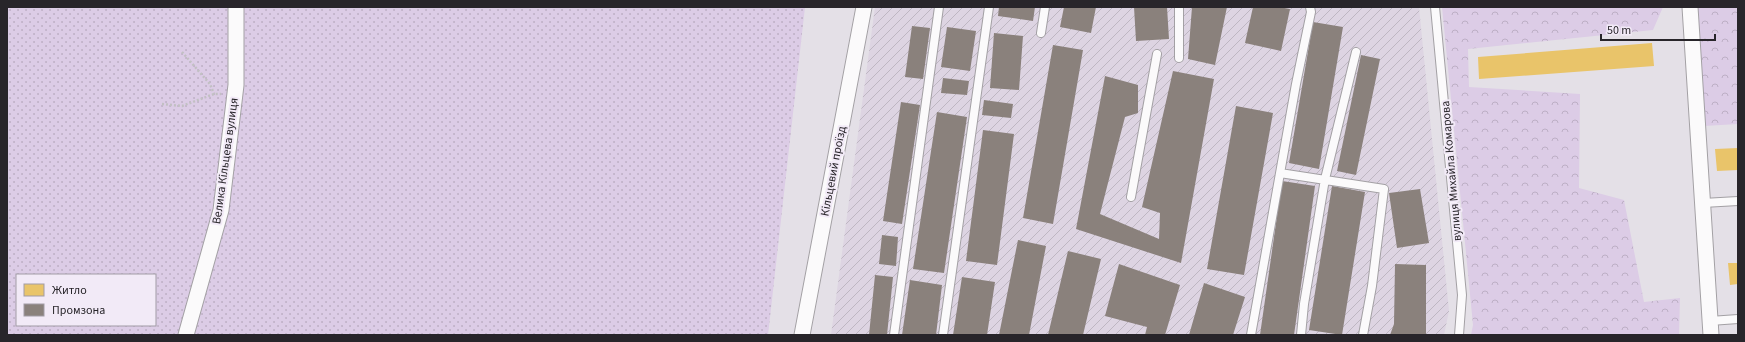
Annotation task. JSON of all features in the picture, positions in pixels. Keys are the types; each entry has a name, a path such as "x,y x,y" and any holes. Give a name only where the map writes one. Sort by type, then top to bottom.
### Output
{"street":[{"name":"Велика Кільцева вулиця","path":"186,335 221,210 235,95 236,7"},
{"name":"Кільцевий проїзд","path":"802,335 864,7"},
{"path":"1690,7 1710,328"}],"lane":[{"path":"894,335 939,7"},
{"path":"943,335 989,7"},
{"path":"1041,33 1045,7"},
{"path":"1179,7 1179,58"},
{"path":"1251,335 1311,12 1310,7"},
{"name":"вулиця Михайла Комарова","path":"1435,7 1462,295 1459,335"},
{"path":"1301,335 1304,304 1325,179 1356,52"},
{"path":"1131,197 1157,54"},
{"path":"1280,173 1384,189 1372,286 1363,335"},
{"path":"1702,203 1738,201"},
{"path":"1710,328 1738,319"}],"path":[{"path":"182,52 210,84 214,94"},
{"path":"162,104 182,106 214,94 235,95"}],"shaded area":[{"path":"875,7 1419,7 1449,311 1444,335 831,335"}],"green space":[{"path":"7,7 805,7 768,335 7,335"},
{"path":"1442,7 1663,7 1653,30 1468,49 1469,87 1580,94 1579,188 1624,200 1644,302 1680,298 1679,335 1471,335 1473,325"},
{"path":"1695,7 1738,7 1738,124 1704,126"}],"building: Житло":[{"path":"1652,43 1654,66 1479,79 1478,57"},
{"path":"1738,148 1738,170 1717,171 1715,149"},
{"path":"1728,263 1738,263 1738,284 1730,285"}],"building: Промзона":[{"path":"999,7 1035,7 1033,21 998,16"},
{"path":"1064,7 1096,7 1091,33 1060,27"},
{"path":"1134,7 1167,7 1169,39 1136,41"},
{"path":"1192,7 1227,7 1215,65 1188,59"},
{"path":"1253,7 1279,7 1290,9 1281,51 1245,43"},
{"path":"1313,22 1343,27 1319,169 1289,163"},
{"path":"912,26 930,28 923,79 905,77"},
{"path":"947,27 976,31 970,71 941,67"},
{"path":"994,33 1023,36 1019,90 990,88"},
{"path":"1053,45 1083,50 1053,224 1023,218"},
{"path":"1361,55 1380,59 1356,175 1337,171"},
{"path":"1173,71 1214,79 1181,263 1076,229 1105,76 1138,85 1138,113 1125,117 1100,214 1159,239 1160,213 1142,207"},
{"path":"943,78 969,81 967,95 941,93"},
{"path":"984,100 1013,104 1011,118 982,115"},
{"path":"901,102 920,105 902,224 883,221"},
{"path":"1236,106 1273,113 1244,275 1207,269"},
{"path":"937,112 967,117 944,273 913,269"},
{"path":"983,130 1014,134 997,265 966,261"},
{"path":"1282,181 1315,186 1294,335 1260,335"},
{"path":"1332,186 1365,192 1342,335 1309,330"},
{"path":"1420,189 1429,243 1397,248 1389,193"},
{"path":"882,235 898,237 896,266 879,264"},
{"path":"1018,240 1046,246 1029,335 999,335"},
{"path":"1068,251 1101,259 1083,335 1048,335"},
{"path":"1119,264 1180,285 1165,335 1145,335 1147,327 1105,316"},
{"path":"1395,264 1426,265 1426,335 1390,335 1394,324"},
{"path":"875,275 893,277 887,335 869,335"},
{"path":"962,277 995,282 987,335 953,335"},
{"path":"910,280 942,285 936,335 902,335"},
{"path":"1204,283 1245,297 1233,335 1189,335"}]}
